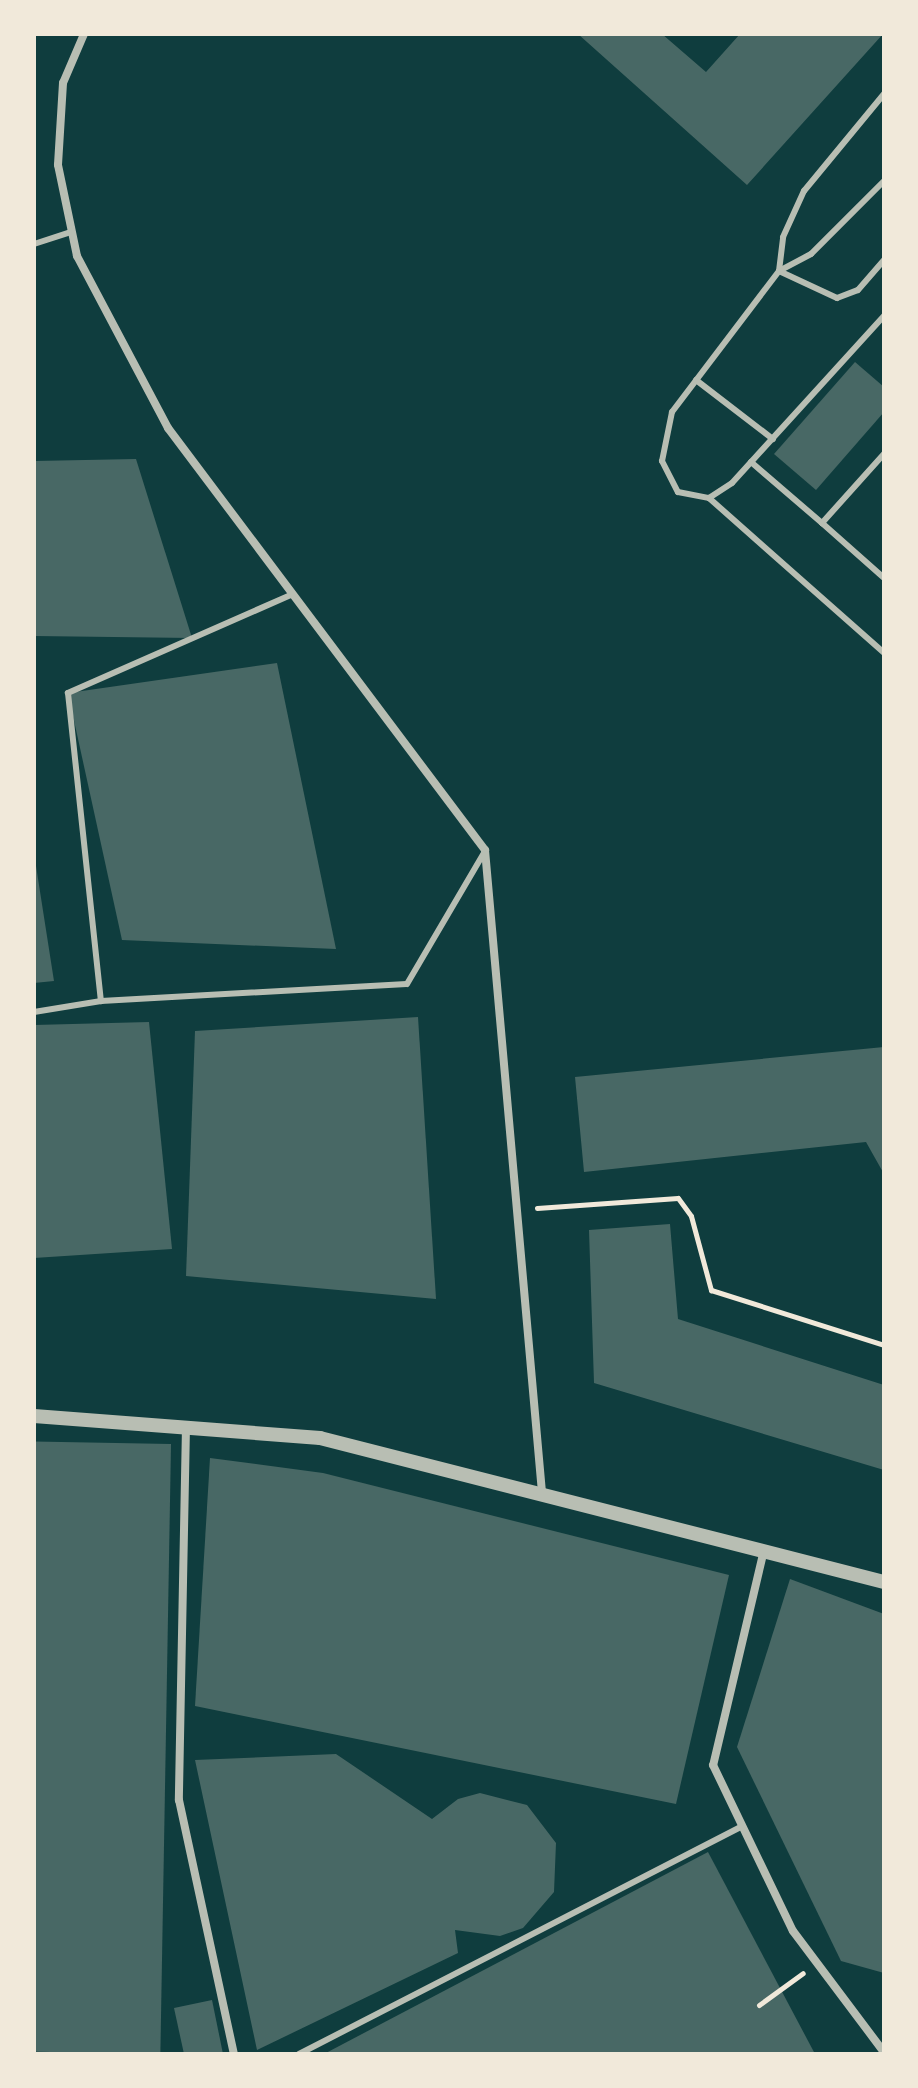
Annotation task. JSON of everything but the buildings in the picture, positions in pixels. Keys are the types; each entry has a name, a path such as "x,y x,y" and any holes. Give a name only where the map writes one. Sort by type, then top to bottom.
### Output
{"street":[{"path":"84,34 63,83 58,165 77,256 168,428 485,850 542,1493"},
{"path":"34,1416 320,1438 765,1549 884,1582"},
{"path":"186,1426 179,1800 234,2054"},
{"path":"765,1549 713,1765 740,1827 820,1976 884,2052"}],"lane":[{"path":"779,271 783,237 804,191 884,94"},
{"path":"884,181 811,254 779,271 672,412 662,461 678,492 709,498 884,653"},
{"path":"34,244 72,232"},
{"path":"779,271 837,298 858,290 884,260"},
{"path":"709,498 751,462 884,316"},
{"path":"696,380 773,439"},
{"path":"822,523 884,454"},
{"path":"751,462 884,578"},
{"path":"101,1001 68,693 293,594"},
{"path":"34,1012 101,1001 407,984 485,850"},
{"path":"299,2054 740,1827"}],"path":[{"path":"516,1209 678,1198 691,1216 711,1290 884,1345"},
{"path":"759,2005 810,1969"}]}
